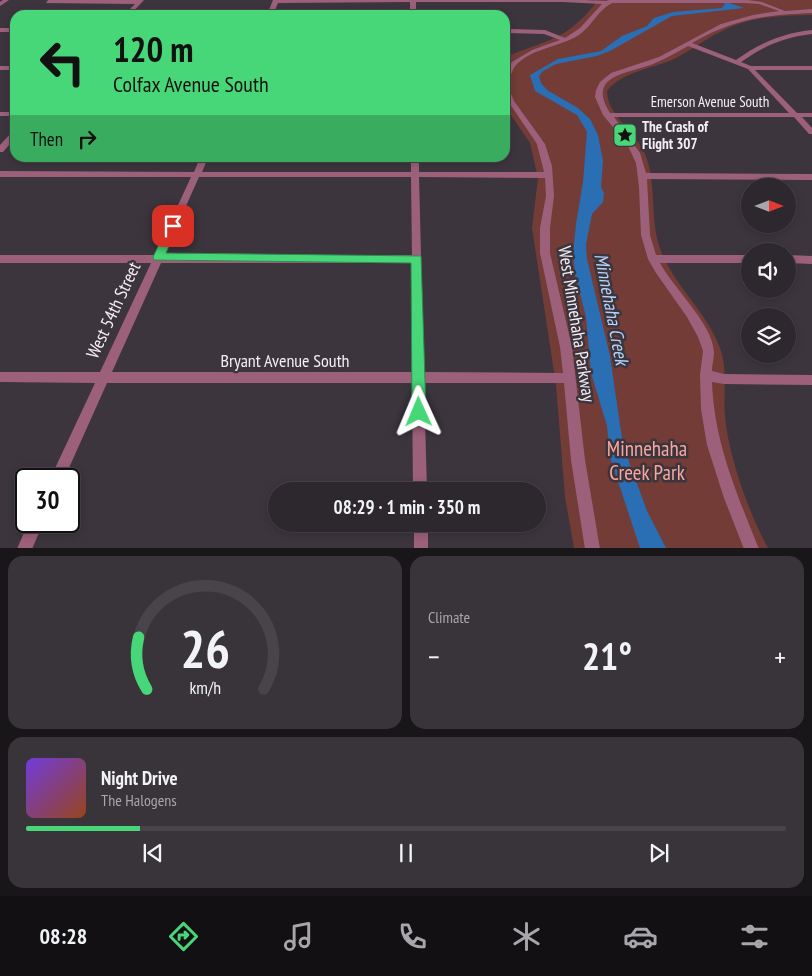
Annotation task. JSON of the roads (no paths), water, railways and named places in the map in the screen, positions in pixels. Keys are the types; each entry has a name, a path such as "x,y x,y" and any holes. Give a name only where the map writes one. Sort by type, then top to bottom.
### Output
{"street":[{"path":"0,2 6,0"},
{"path":"276,0 549,0 606,3 619,1 733,0 760,3 785,12"},
{"path":"48,2 140,1"},
{"name":"West Minnehaha Parkway","path":"510,70 516,62 566,40 585,28 606,3"},
{"path":"752,548 722,475 707,408 708,350 701,332 664,280 652,259 642,216 642,176 637,154 632,144 607,115 598,100 599,88 602,82 615,74 662,59 733,21 785,12 812,12"},
{"path":"510,31 545,32 566,40"},
{"path":"738,62 766,43 785,36 812,32"},
{"path":"688,44 750,68 812,132"},
{"path":"750,68 812,68"},
{"name":"West Minnehaha Parkway","path":"510,98 541,144 549,175 550,196 544,245 563,328 578,460 593,548"},
{"name":"Emerson Avenue South","path":"607,115 812,115"},
{"path":"0,150 10,139"},
{"name":"West 54th Street","path":"62,468 202,162"},
{"path":"415,162 420,482"},
{"path":"0,174 549,175"},
{"path":"642,176 812,177"},
{"path":"0,258 417,259"},
{"path":"652,259 741,259"},
{"path":"796,259 812,260"},
{"name":"Bryant Avenue South","path":"0,377 569,378"},
{"path":"707,383 724,379 812,380"},
{"path":"421,532 421,548"},
{"path":"24,548 31,533"}],"water":[{"name":"Minnehaha Creek","path":"720,0 744,8 672,16 610,51 597,56 556,64 543,71 539,76 541,83 547,90 578,108 590,119 598,135 603,161 601,187 604,193 603,202 592,214 586,244 587,259 610,356 623,445 647,511 666,548 640,548 610,457 607,426 591,373 586,317 575,274 573,254 583,182 587,132 577,115 535,91 530,75 558,59 601,51 622,36 647,26 654,18 673,12 722,8 725,4"}],"place":[{"name":"The Crash of Flight 307","path":"625,135"}],"park label":[{"name":"Minnehaha Creek Park","path":"647,460"}]}
